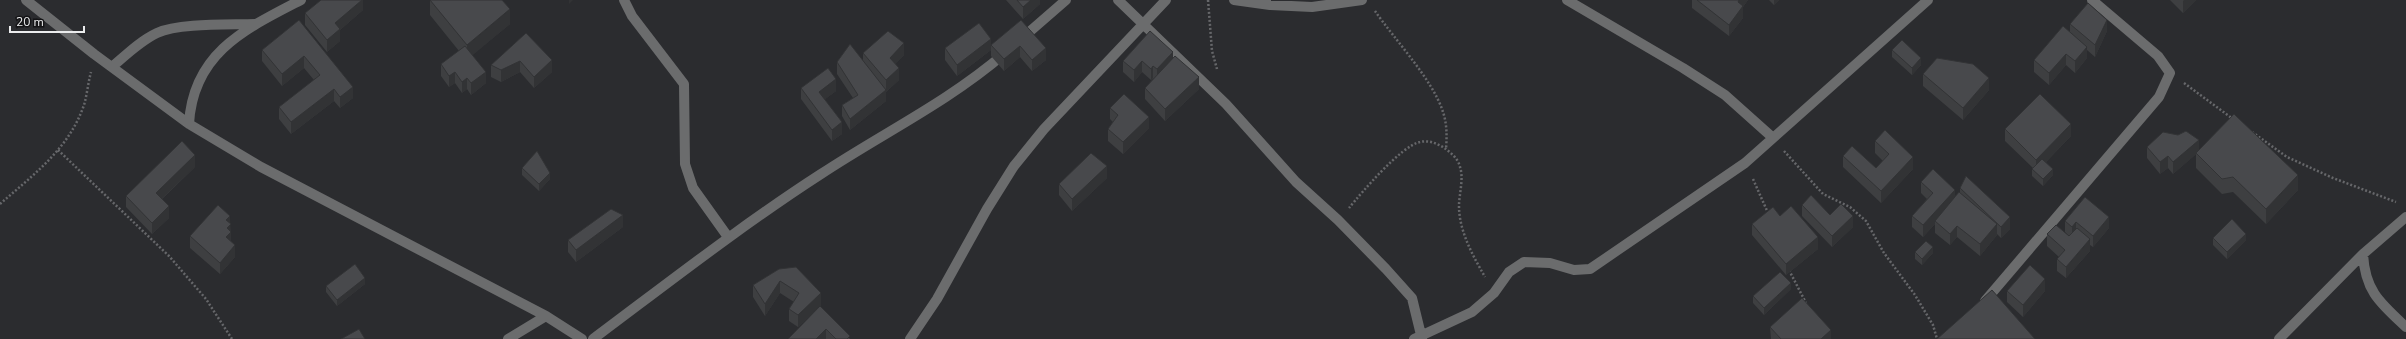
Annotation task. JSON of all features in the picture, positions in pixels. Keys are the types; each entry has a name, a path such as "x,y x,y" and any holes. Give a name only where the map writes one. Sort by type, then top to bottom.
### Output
{"street":[{"path":"26,0 94,54 189,124 261,167 546,316 582,339"},
{"path":"189,124 193,94 202,73 216,54 255,24 301,0"},
{"path":"624,0 632,16 684,84 685,164 692,188 728,237"},
{"path":"593,339 728,237 821,174 937,105 983,71 1066,0"},
{"path":"1118,0 1142,25 1226,104 1296,182 1338,220 1412,298 1419,338 1472,312 1494,293 1509,272 1524,262 1550,263 1574,270 1590,269 1745,163 1772,137 1928,0"},
{"path":"910,339 937,299 987,209 1014,166 1044,129 1166,0"},
{"path":"1234,0 1270,5 1312,7 1362,0"},
{"path":"1567,0 1713,87 1772,137"},
{"path":"1977,311 2159,97 2170,73 2158,56 2092,0"},
{"path":"112,67 145,40 157,33 173,28 255,24"},
{"path":"2279,339 2363,254 2406,217"},
{"path":"2363,254 2367,284 2392,314 2406,327"},
{"path":"508,339 546,316"}],"path":[{"path":"1208,0 1212,51 1218,74"},
{"path":"1371,6 1432,91 1443,111 1447,130 1446,149"},
{"path":"0,204 54,157 71,134 84,105 94,54"},
{"path":"2170,73 2239,122"},
{"path":"2251,131 2287,157 2333,178 2399,203"},
{"path":"1772,137 1823,194 1850,207 1866,221 1884,253 1915,295 1933,325 1937,339"},
{"path":"1338,220 1373,178 1419,142 1434,142 1456,157 1461,168 1459,207 1462,224 1473,256 1494,293"},
{"path":"58,150 169,256 206,299 232,339"},
{"path":"1745,163 1770,217"},
{"path":"1789,268 1794,283 1809,309"}],"building":[{"path":"321,0 362,0 335,23 340,29 327,40 305,13"},
{"path":"430,0 502,0 510,9 467,45"},
{"path":"1017,0 1031,0 1023,7"},
{"path":"1697,0 1739,0 1738,2 1743,6 1729,25"},
{"path":"2088,3 2107,20 2095,45 2070,24"},
{"path":"299,20 353,87 340,97 334,89 291,122 279,107 320,75 304,56 282,74 262,50"},
{"path":"1021,20 1046,48 1032,60 1020,46 1004,59 991,45"},
{"path":"979,23 991,39 957,65 945,48"},
{"path":"2063,26 2087,47 2075,61 2066,54 2049,73 2034,60"},
{"path":"888,31 904,43 890,58 899,68 886,80 863,53"},
{"path":"1150,31 1173,52 1157,69 1153,66 1151,69 1142,61 1134,70 1123,61"},
{"path":"526,33 552,60 534,77 520,61 501,70 491,65"},
{"path":"1902,40 1921,58 1912,68 1892,50"},
{"path":"850,44 886,90 850,119 842,105 858,95 837,62"},
{"path":"465,46 486,72 471,83 467,78 462,82 455,72 449,76 441,64"},
{"path":"1175,56 1199,77 1165,109 1145,88"},
{"path":"1937,58 1973,64 1989,78 1963,108 1923,74"},
{"path":"828,68 836,79 819,92 842,122 832,130 801,88"},
{"path":"1124,94 1149,117 1123,142 1108,129 1118,115 1110,108"},
{"path":"2040,94 2071,124 2036,160 2005,129"},
{"path":"2234,114 2298,175 2266,209 2233,177 2222,179 2196,153"},
{"path":"1885,130 1913,157 1881,191 1843,156 1852,146 1876,168 1889,154 1875,141"},
{"path":"2186,131 2199,140 2173,162 2168,156 2160,162 2147,147 2163,132 2178,135"},
{"path":"182,141 195,155 156,193 169,206 152,223 126,196"},
{"path":"537,151 550,173 539,184 522,168"},
{"path":"1091,153 1107,166 1072,199 1059,184"},
{"path":"2042,159 2053,169 2043,179 2032,169"},
{"path":"1933,169 1955,190 1923,225 1912,216 1933,193 1921,182"},
{"path":"1966,176 2010,217 2001,227 1960,188"},
{"path":"1959,192 1997,224 1980,244 1957,226 1950,234 1935,221"},
{"path":"1811,195 1830,215 1841,204 1853,216 1832,236 1802,205"},
{"path":"2085,197 2109,217 2093,236 2076,222 2072,227 2065,221"},
{"path":"218,205 230,216 226,220 231,224 227,228 231,232 226,237 235,245 220,263 190,236"},
{"path":"1791,206 1818,237 1786,264 1752,224 1773,207 1780,216"},
{"path":"611,209 623,215 576,250 568,240"},
{"path":"2232,219 2246,234 2227,252 2213,238"},
{"path":"2056,225 2069,236 2077,228 2090,239 2066,267 2057,259 2065,250 2047,234"},
{"path":"1926,241 1933,247 1922,259 1915,252"},
{"path":"355,264 365,278 337,300 326,286"},
{"path":"2030,265 2045,279 2023,305 2007,291"},
{"path":"796,267 821,293 798,315 789,309 799,293 780,281 765,304 753,285 779,269"},
{"path":"1780,272 1791,283 1764,308 1753,296"},
{"path":"1992,290 2035,339 1937,339"},
{"path":"1802,298 1831,330 1821,339 1781,339 1770,327"},
{"path":"820,306 850,336 847,339 836,339 826,329 816,339 788,339"},
{"path":"359,329 365,339 341,339"}]}
